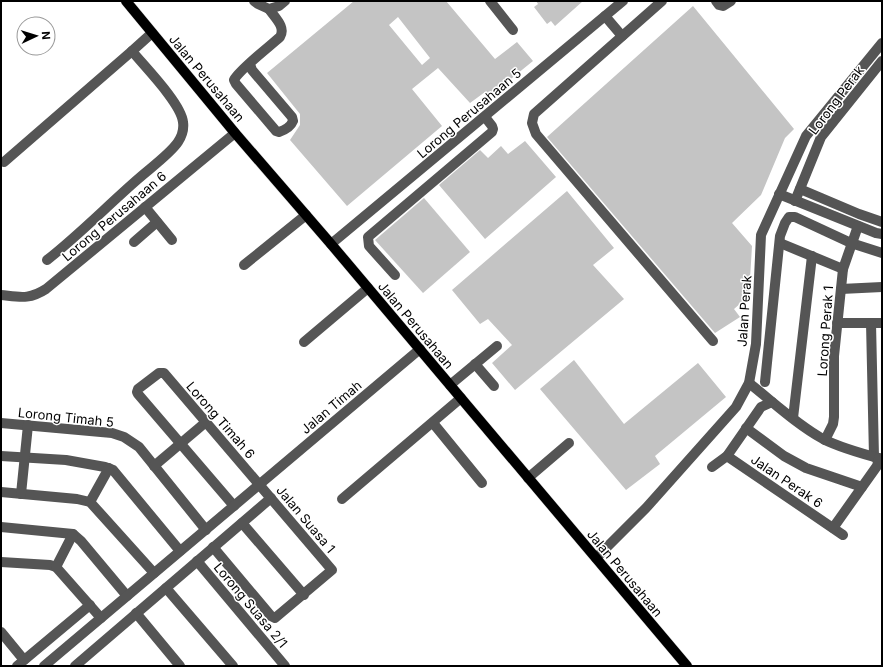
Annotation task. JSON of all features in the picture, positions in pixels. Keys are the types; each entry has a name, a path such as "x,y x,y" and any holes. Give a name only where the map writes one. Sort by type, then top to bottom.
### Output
{"main road":[{"name":"Jalan Perusahaan","path":"126,1 235,133 331,244 687,666"}],"street":[{"path":"250,64 252,70 292,117 292,124 283,131 276,131 234,80 236,76 280,38 282,33 282,28 270,9 254,1"},
{"path":"270,9 279,6 285,1"},
{"path":"490,1 513,30"},
{"name":"Lorong Perusahaan 5","path":"331,244 623,1"},
{"path":"662,1 534,114 532,123 536,134 712,341"},
{"path":"716,1 719,5 723,6 731,1"},
{"path":"605,16 622,36"},
{"path":"4,162 152,33"},
{"name":"Jalan Perak","path":"596,558 646,508 736,407 749,383 756,344 761,234 806,136 880,47"},
{"path":"47,260 81,232 169,152 178,143 183,132 183,121 179,109 132,51"},
{"name":"Lorong Perak","path":"795,200 821,137 882,61"},
{"path":"394,275 369,246 368,237 492,132 492,126 485,117"},
{"name":"Lorong Perusahaan 6","path":"1,295 27,297 38,294 54,283 235,133"},
{"path":"800,189 882,222"},
{"path":"779,194 876,233 882,234"},
{"path":"145,207 172,240"},
{"path":"244,265 306,215"},
{"path":"764,382 780,243 785,223 789,217 795,217 851,243 882,253"},
{"path":"134,242 157,222"},
{"name":"Lorong Perak 1","path":"826,440 833,424 834,417 834,356 843,269 858,226"},
{"path":"780,243 843,269"},
{"path":"793,418 812,256"},
{"path":"841,288 882,287"},
{"path":"304,342 368,288"},
{"path":"837,323 882,323"},
{"path":"833,528 877,466 878,458 871,323"},
{"path":"450,385 497,346"},
{"name":"Jalan Timah","path":"44,666 420,349"},
{"path":"476,364 494,386"},
{"name":"Lorong Timah 6","path":"180,444 137,392 138,389 158,373 164,373 259,484"},
{"path":"749,383 793,418 826,440 878,458"},
{"path":"342,499 461,398"},
{"path":"712,467 727,456 761,407 772,402"},
{"path":"154,466 206,422"},
{"name":"Lorong Timah 5","path":"1,423 112,433 124,437 138,447 206,530"},
{"path":"433,423 482,483"},
{"path":"21,494 28,425"},
{"path":"746,428 784,456 806,468 862,487"},
{"path":"528,478 570,443"},
{"path":"180,444 234,506"},
{"path":"1,456 66,460 105,466 113,470 180,551"},
{"name":"Jalan Perak 6","path":"727,456 843,535"},
{"path":"90,502 109,468"},
{"name":"Jalan Suasa 1","path":"259,484 332,570 304,594"},
{"path":"1,492 77,499 90,502 154,573"},
{"path":"75,666 271,498"},
{"path":"214,547 274,618 304,594 242,523"},
{"path":"1,527 73,534 81,541 127,596"},
{"path":"56,567 73,534"},
{"name":"Lorong Suasa 2/1","path":"197,561 285,666"},
{"path":"1,562 50,565 56,567 101,618"},
{"path":"166,588 233,666"},
{"path":"1,632 20,663 90,606"},
{"path":"136,613 180,666"}],"building":[{"path":"354,1 446,1 495,59 517,42 533,61 491,95 485,92 470,103 438,68 412,89 442,126 347,206 290,140 300,125 300,114 267,73","holes":["398,17 430,58 422,65 389,25"]},
{"path":"536,1 583,1 555,26 551,21 547,24 534,7 538,4"},
{"path":"693,6 794,129 785,138 761,195 732,223 752,246 749,296 734,309 740,317 715,333 547,137"},
{"path":"525,141 556,177 485,239 439,185 480,150 488,158 501,146 508,154"},
{"path":"567,191 614,248 593,265 624,299 515,390 492,363 512,345 488,319 480,324 452,290"},
{"path":"424,198 470,252 423,293 375,240"},
{"path":"574,360 624,424 698,363 726,397 655,456 660,464 626,490 540,389"}]}
